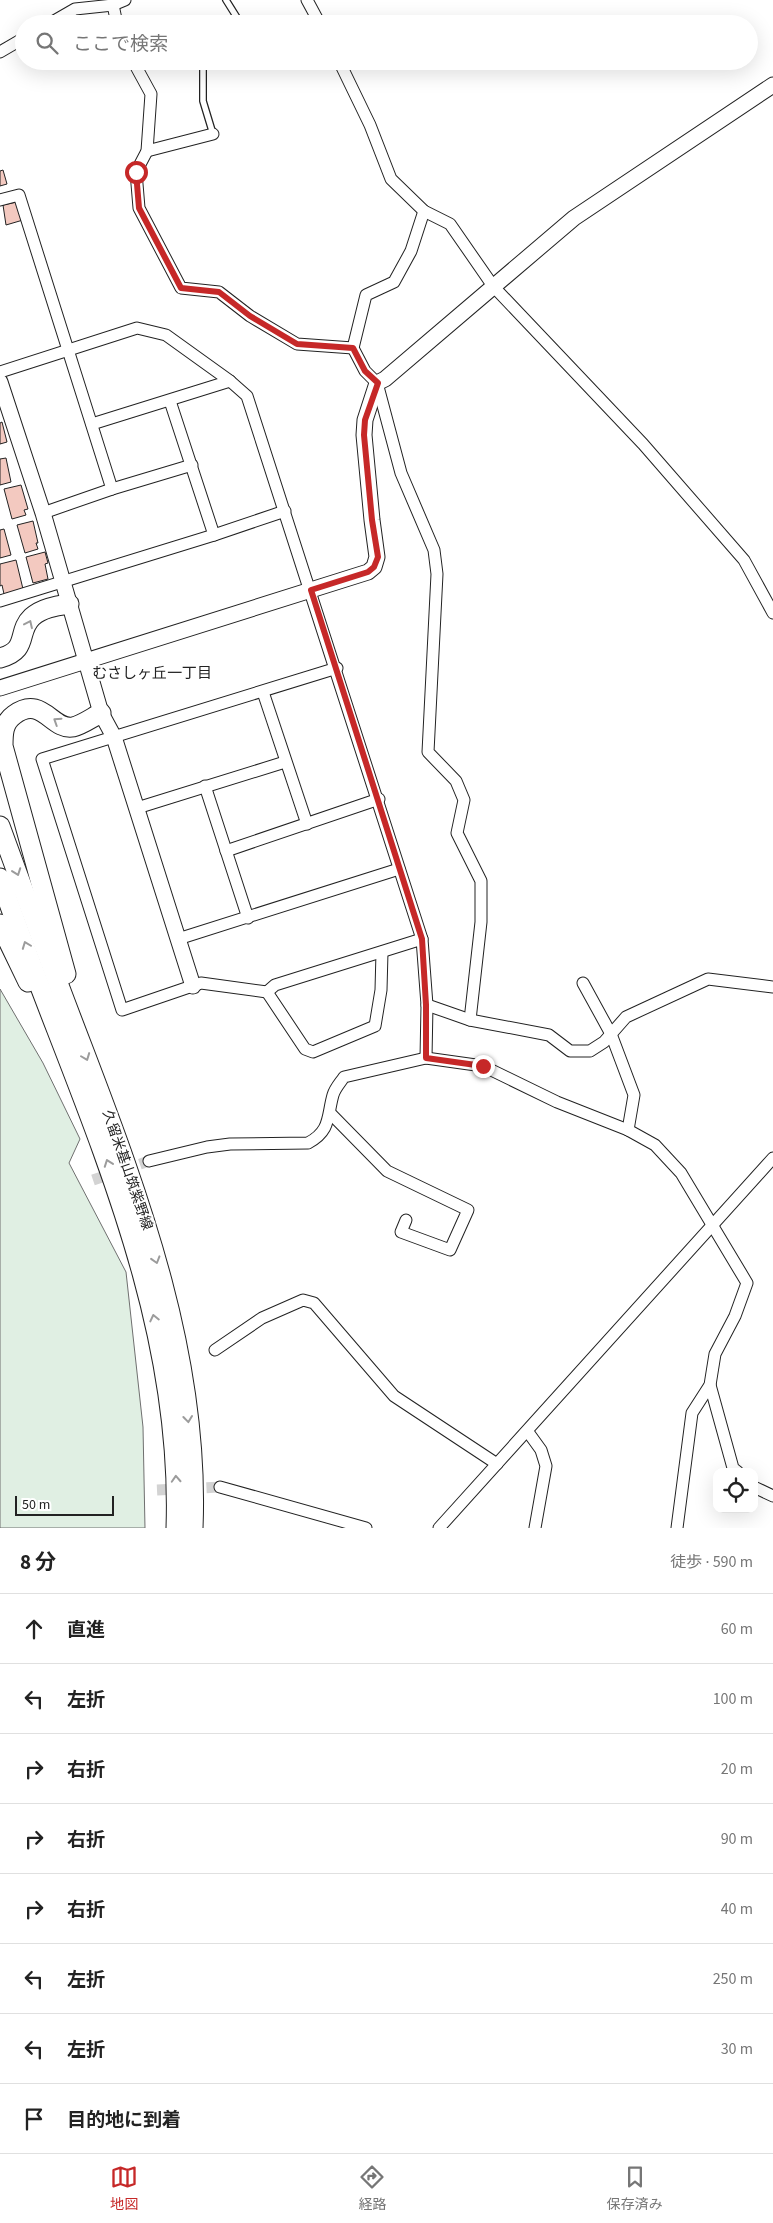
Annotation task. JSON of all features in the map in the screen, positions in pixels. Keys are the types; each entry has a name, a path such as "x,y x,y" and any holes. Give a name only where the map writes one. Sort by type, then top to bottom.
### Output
{"main road":[{"path":"0,658 12,654 20,646 32,616 39,611 69,604"},
{"path":"68,1034 65,972 3,746 3,733 8,719 21,710 38,710 64,726 73,727 101,713"},
{"name":"久留米基山筑紫野線","path":"0,826 68,1034 154,1315 170,1403 177,1503 176,1528"},
{"name":"久留米基山筑紫野線","path":"0,878 123,1154 158,1264 180,1355 190,1434 194,1502 192,1528"},
{"path":"0,924 34,997 68,1034"}],"street":[{"path":"65,15 75,9 113,5 125,0"},
{"path":"307,0 315,15"},
{"path":"113,5 115,15"},
{"path":"0,52 15,43"},
{"path":"138,70 151,94 147,151 136,172 139,208 181,288 219,292 250,316 297,344 353,348"},
{"path":"343,70 370,126 391,179 424,211 450,224 493,286 643,444 744,560 773,613"},
{"path":"0,688 368,572 374,567 378,557 372,520 364,435 365,420 378,383 574,218 773,85"},
{"path":"147,151 213,134"},
{"path":"0,200 19,195 70,350 112,489"},
{"path":"424,211 411,251 394,282 366,295 353,348 365,371 378,383 400,473 434,550 437,574 428,752 456,781 464,800 457,833 482,881 481,922 470,1020"},
{"path":"0,372 137,328 166,335 230,381 247,396 337,668 379,799 398,869 422,939 426,1005 426,1058"},
{"path":"92,424 230,381"},
{"path":"0,382 64,581 85,662 101,713 114,737 192,986"},
{"path":"170,401 214,535"},
{"path":"43,513 112,489 192,465"},
{"path":"0,601 214,535 285,511"},
{"path":"337,668 42,759 122,1010 201,983 267,992 305,1049 313,1052 375,1026 381,990 382,952"},
{"path":"263,692 307,824"},
{"path":"137,808 285,762"},
{"path":"204,786 248,918"},
{"path":"226,851 379,799"},
{"path":"178,939 398,869"},
{"path":"267,992 275,985 422,939"},
{"path":"426,1005 470,1020 548,1035 570,1051 590,1051 604,1042 626,1017 708,979 773,987"},
{"path":"583,983 611,1034 634,1095 628,1130"},
{"path":"149,1161 207,1147 230,1144 308,1144 317,1139 323,1131 331,1114 334,1092 344,1077 426,1058 483,1066 557,1102 628,1130 655,1145 681,1173 746,1283 735,1316 715,1354 710,1385 692,1413 677,1528"},
{"path":"331,1114 387,1171 468,1210 450,1250 401,1232 406,1220"},
{"path":"439,1528 528,1432 773,1158"},
{"path":"215,1350 262,1318 303,1300 314,1303 394,1396 497,1464"},
{"path":"710,1385 733,1468"},
{"path":"528,1432 541,1450 546,1466 535,1528"},
{"path":"220,1487 366,1528"},
{"path":"758,1489 773,1496"}],"lane":[{"path":"226,0 235,15"},
{"path":"203,70 203,101 213,134"}],"green space":[{"path":"0,989 43,1063 80,1139 69,1163 126,1272 143,1427 145,1528 0,1528"}],"building":[{"path":"3,170 7,184 0,186 0,171"},
{"path":"17,202 23,220 6,225 3,205"},
{"path":"2,422 7,442 0,444 0,423"},
{"path":"6,458 11,482 0,485 0,459"},
{"path":"21,485 28,509 24,510 26,515 12,519 4,489"},
{"path":"33,521 38,549 25,553 17,525"},
{"path":"4,529 11,555 0,558 0,530"},
{"path":"45,552 48,563 45,564 48,579 33,583 26,557"},
{"path":"16,560 23,589 4,594 2,585 0,586 0,564"}],"tunnel":[{"path":"93,1180 149,1161"},
{"path":"157,1490 220,1487"}],"district":[{"name":"むさしヶ丘一丁目","path":"152,673"}],"route":[{"path":"136,172 139,208 181,288 219,292 250,316 297,344 353,348 365,371 378,383 365,420 364,435 372,520 378,557 374,567 368,572 311,590 379,799 398,869 422,939 426,1005 426,1058 483,1066"}]}
